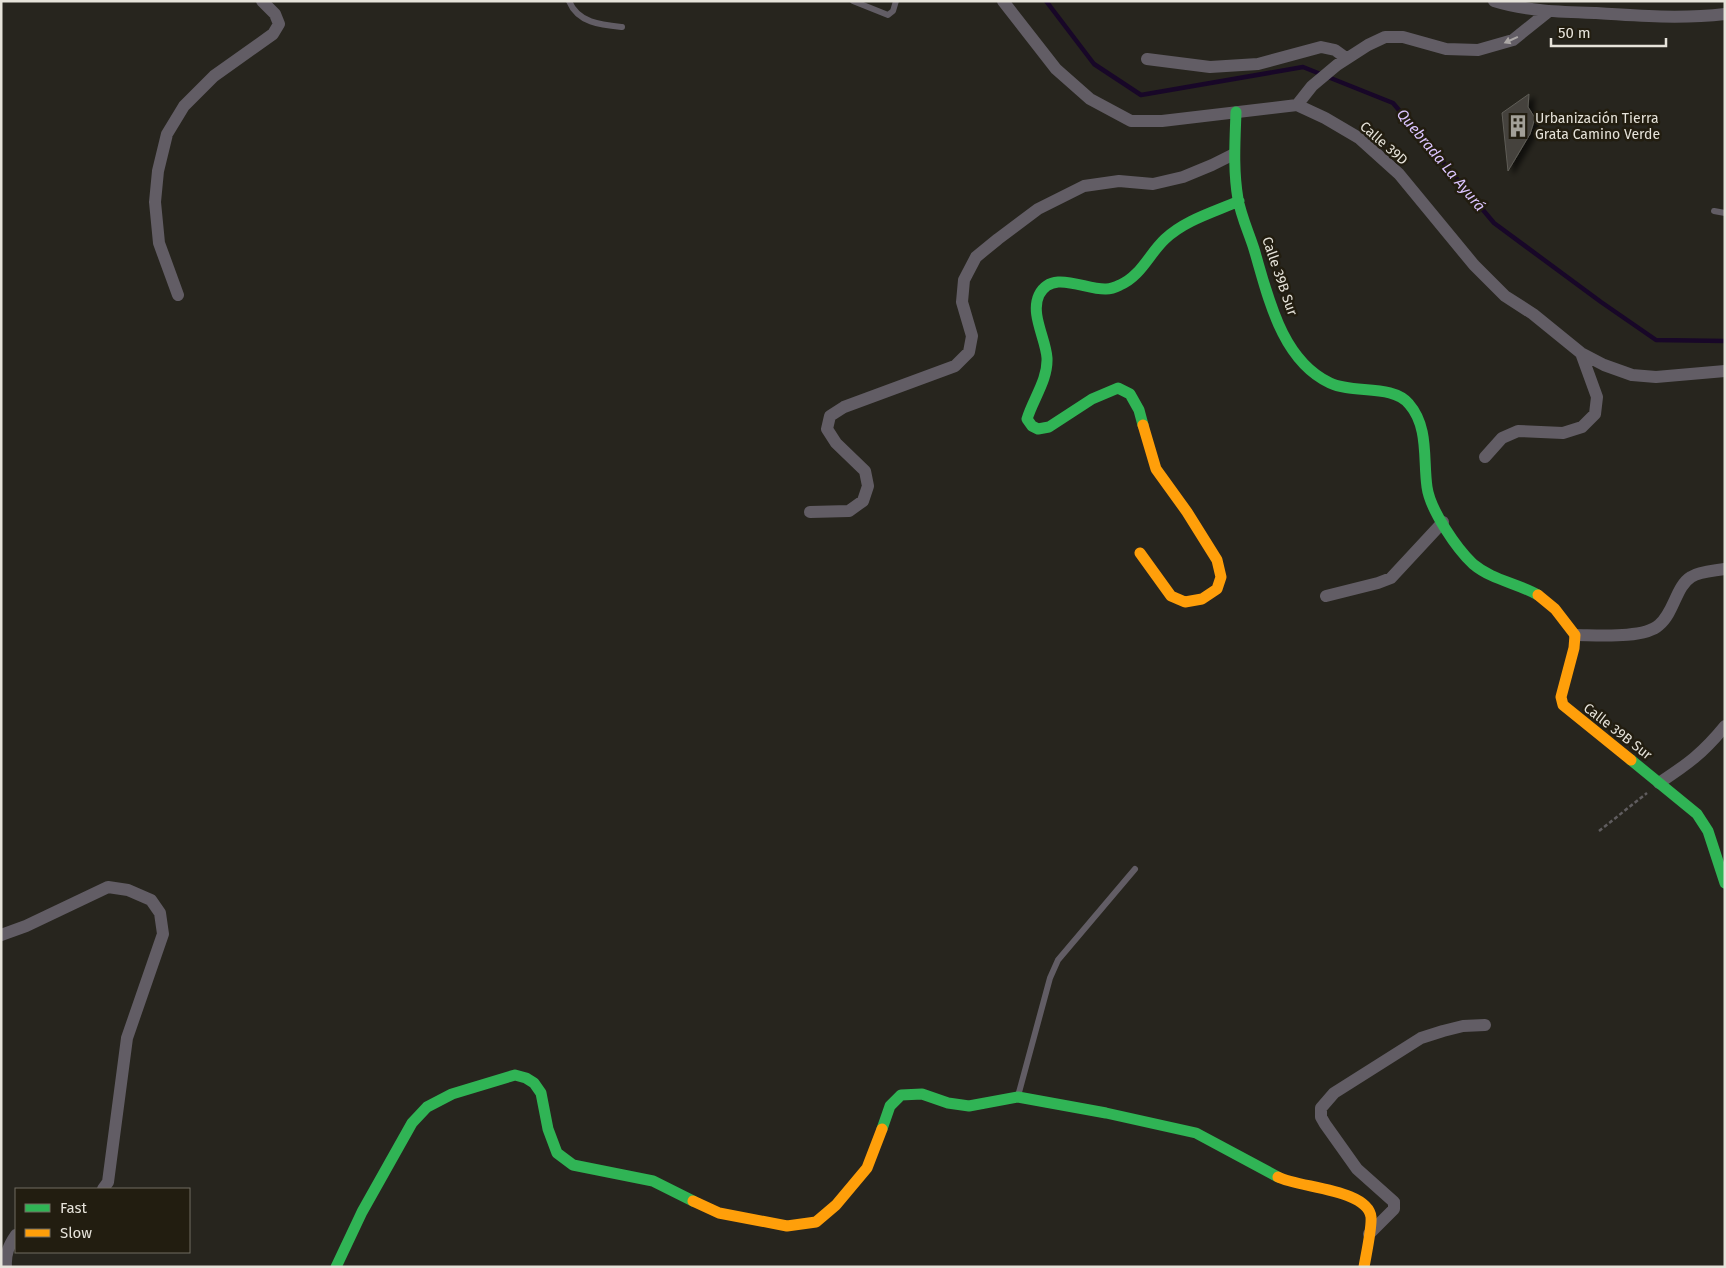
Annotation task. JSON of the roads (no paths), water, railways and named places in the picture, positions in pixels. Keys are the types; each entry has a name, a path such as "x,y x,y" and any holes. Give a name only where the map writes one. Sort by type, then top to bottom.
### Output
{"street":[{"path":"178,295 159,243 155,202 158,171 166,134 184,106 214,76 273,34 279,24 275,14 262,1"},
{"path":"1004,1 1056,70 1090,99 1132,121 1162,121 1297,105 1312,86 1341,61 1368,44 1385,37 1403,37 1446,49 1478,50 1513,40 1543,7"},
{"path":"1494,1 1509,6 1652,16 1725,14"},
{"path":"1147,59 1210,66 1258,64 1321,47 1335,50 1341,61"},
{"name":"Calle 39D","path":"1297,105 1325,118 1359,138 1398,174 1474,265 1505,296 1533,314 1581,353 1604,366 1632,375 1656,377 1725,371"},
{"name":"Calle 39B Sur","path":"1236,112 1234,154 1239,201 1272,308 1299,357 1314,373 1332,384 1364,391 1395,394 1404,398 1410,404 1425,441 1427,488 1432,504 1454,540 1474,566 1484,573 1540,596 1575,635 1574,648 1562,689 1563,705 1697,814 1708,830 1725,882"},
{"path":"810,512 849,510 863,501 868,486 866,471 836,443 828,430 830,416 844,407 956,366 969,352 972,336 962,302 964,280 976,257 1038,209 1084,186 1119,181 1153,184 1190,174 1234,154"},
{"path":"1140,553 1171,596 1185,602 1202,599 1217,589 1221,577 1217,560 1187,512 1156,469 1139,410 1130,394 1118,388 1092,399 1049,427 1038,429 1032,426 1027,419 1028,411 1046,374 1047,358 1036,307 1040,294 1052,283 1065,281 1104,290 1122,284 1143,266 1164,239 1185,225 1239,201"},
{"path":"1485,457 1502,438 1518,431 1563,433 1582,427 1595,414 1597,397 1581,353"},
{"path":"1326,596 1391,578 1443,522"},
{"path":"1575,635 1644,632 1658,626 1669,613 1683,584 1690,578 1697,574 1725,569"},
{"path":"1659,783 1709,746 1725,726"},
{"path":"1,935 26,926 108,886 128,890 151,900 160,913 163,934 127,1038 108,1182 105,1188"},
{"path":"1369,1234 1394,1209 1394,1202 1357,1168 1325,1124 1321,1117 1321,1108 1334,1093 1420,1038 1463,1026 1485,1025"},
{"path":"336,1267 362,1212 400,1144 412,1124 427,1107 452,1094 515,1075 526,1078 534,1083 541,1093 548,1129 557,1153 573,1165 653,1181 719,1213 787,1226 816,1222 836,1205 867,1168 890,1106 902,1095 922,1094 948,1103 969,1106 1018,1097 1106,1113 1196,1133 1287,1182 1355,1198 1368,1207 1371,1217 1364,1267"},
{"path":"6,1267 5,1259 9,1245 15,1236"}],"lane":[{"path":"569,1 571,7 582,17 594,24 622,27"},
{"path":"853,1 888,15 893,11 896,1"},
{"path":"1714,211 1725,213"},
{"path":"1018,1097 1050,978 1058,960 1135,869"}],"waterway":[{"name":"Quebrada La Ayurá","path":"1046,1 1094,64 1141,95 1303,67 1393,103 1494,223 1601,302 1656,340 1725,341"}],"place":[{"name":"Urbanización Tierra Grata Camino Verde","path":"1518,126"}]}
